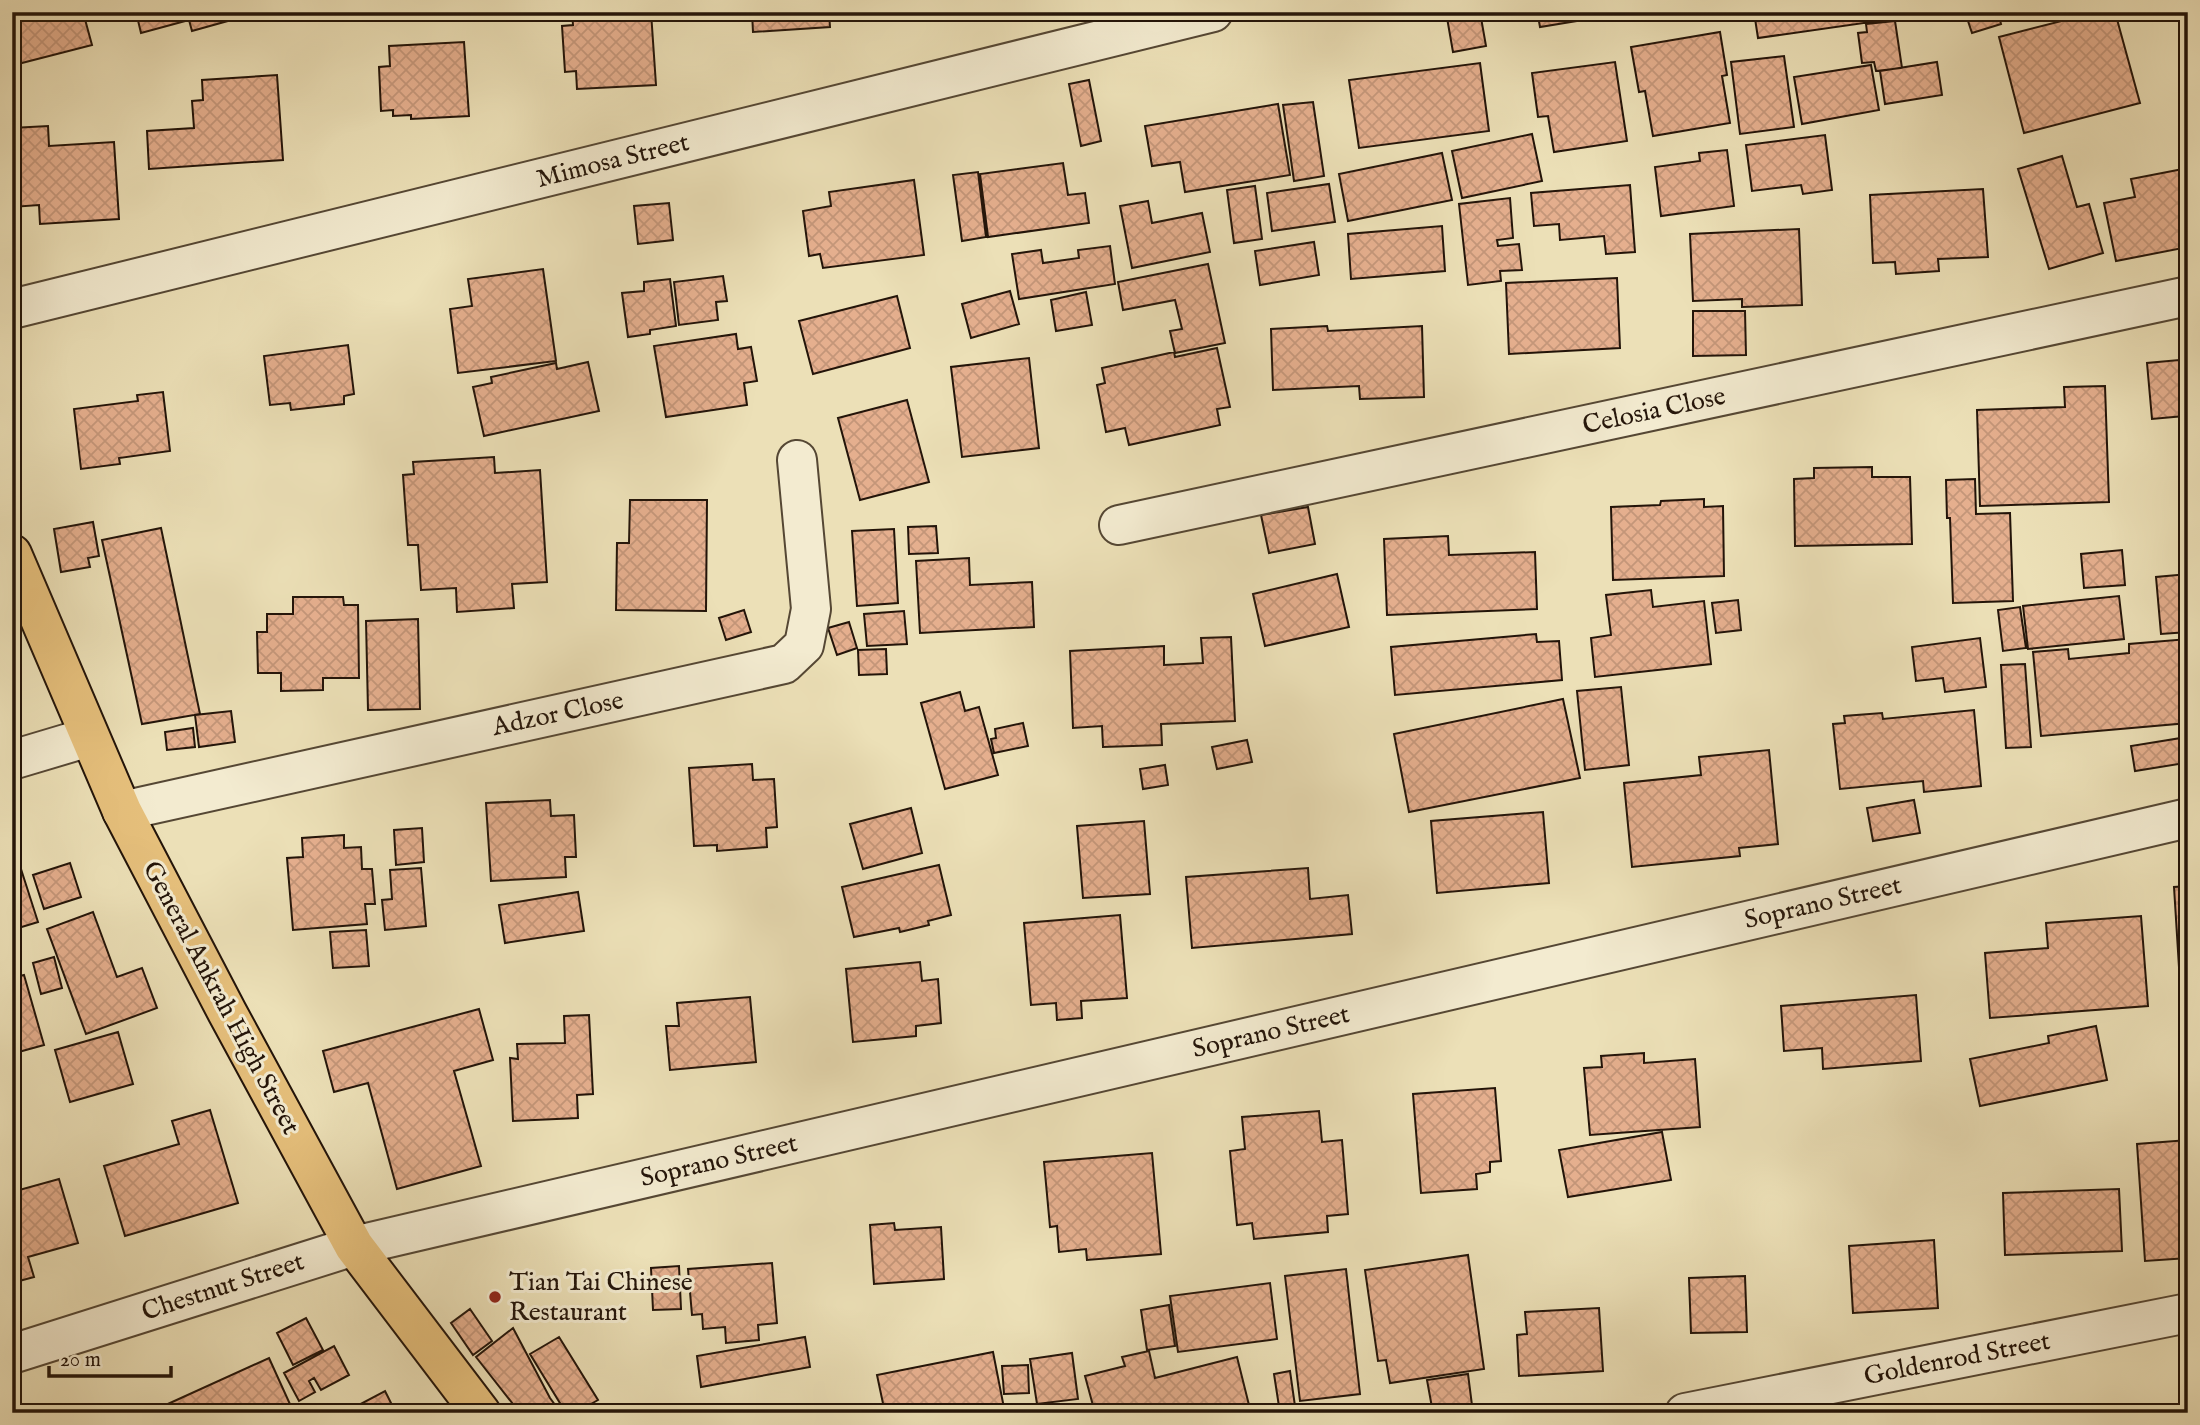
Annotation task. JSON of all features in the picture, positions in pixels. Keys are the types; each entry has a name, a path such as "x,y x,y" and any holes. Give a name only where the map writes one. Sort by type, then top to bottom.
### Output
{"main road":[{"name":"General Ankrah High Street","path":"12,554 122,811 354,1246 481,1413"}],"street":[{"name":"Mimosa Street","path":"12,309 1213,12"},
{"name":"Celosia Close","path":"1119,525 2188,296"},
{"name":"Adzor Close","path":"122,811 784,664 804,645 811,609 797,460"},
{"path":"12,760 89,737"},
{"name":"Soprano Street","path":"354,1246 2188,818"},
{"name":"Chestnut Street","path":"12,1354 354,1246"},
{"name":"Goldenrod Street","path":"1685,1413 2188,1313"}],"building":[{"path":"12,12 83,12 92,45 18,64 12,41"},
{"path":"136,12 260,12 192,31 189,20 141,33"},
{"path":"572,12 651,12 656,85 577,89 576,71 565,72 562,26 573,25"},
{"path":"752,12 829,12 830,27 753,32"},
{"path":"1401,12 1438,12 1403,19"},
{"path":"1446,12 1480,12 1486,46 1453,52"},
{"path":"1530,12 1620,14 1540,27 1538,16 1531,17"},
{"path":"1754,12 1898,12 1899,18 1758,38"},
{"path":"1965,12 1998,12 2001,24 1972,33"},
{"path":"2097,12 2115,12 2140,103 2024,133 1999,37"},
{"path":"1895,21 1902,68 1876,71 1874,62 1862,63 1858,33 1867,32 1866,24"},
{"path":"1720,32 1727,75 1722,76 1730,123 1653,136 1645,91 1639,92 1631,47"},
{"path":"464,42 469,116 411,119 411,115 393,116 393,110 381,111 379,67 390,66 389,46"},
{"path":"1784,56 1794,127 1740,134 1731,62"},
{"path":"1615,62 1627,141 1554,152 1548,116 1538,117 1532,73"},
{"path":"1937,62 1942,95 1885,104 1880,71"},
{"path":"1480,63 1489,131 1359,148 1349,80"},
{"path":"1871,65 1879,110 1802,124 1794,77"},
{"path":"277,75 283,160 149,169 147,131 194,128 192,101 203,100 202,80"},
{"path":"1089,80 1101,141 1081,146 1069,84"},
{"path":"1313,102 1324,176 1294,181 1283,105"},
{"path":"1278,104 1290,175 1185,192 1180,162 1152,166 1145,126"},
{"path":"48,126 49,146 114,142 119,219 40,224 39,205 12,207 12,128"},
{"path":"1532,134 1542,181 1462,198 1452,151"},
{"path":"1825,135 1832,190 1803,194 1801,185 1752,191 1746,145"},
{"path":"1727,150 1734,206 1661,216 1655,167 1700,161 1699,153"},
{"path":"1442,153 1452,200 1348,221 1339,174"},
{"path":"2062,156 2077,207 2089,204 2103,253 2049,269 2018,169"},
{"path":"1063,163 1068,195 1085,193 1089,223 988,237 980,174"},
{"path":"2188,168 2188,247 2116,261 2104,203 2135,197 2131,179"},
{"path":"978,172 986,237 962,241 953,175"},
{"path":"914,180 924,255 823,268 820,254 809,256 803,211 831,206 829,192"},
{"path":"1329,184 1335,222 1272,231 1267,193"},
{"path":"1630,185 1635,252 1606,254 1604,236 1560,240 1559,224 1534,226 1531,193"},
{"path":"1255,186 1262,239 1234,243 1227,190"},
{"path":"1983,189 1988,257 1938,259 1939,271 1896,274 1895,262 1873,263 1870,195"},
{"path":"1510,198 1513,238 1497,240 1498,246 1519,244 1522,270 1500,271 1501,281 1468,285 1459,204"},
{"path":"1148,201 1152,223 1202,213 1210,252 1132,268 1120,206"},
{"path":"669,203 673,240 638,244 634,206"},
{"path":"1442,226 1445,271 1351,279 1348,234"},
{"path":"1799,229 1802,305 1742,307 1742,299 1693,301 1690,234"},
{"path":"1314,242 1319,275 1260,285 1255,251"},
{"path":"1110,246 1115,284 1019,299 1012,254 1041,250 1043,263 1079,258 1078,250"},
{"path":"1208,264 1225,343 1175,353 1170,331 1182,329 1175,300 1123,310 1118,282"},
{"path":"543,269 556,361 458,373 450,309 472,306 468,279"},
{"path":"723,276 727,301 716,302 718,320 679,325 674,282"},
{"path":"1617,278 1620,348 1509,354 1506,283"},
{"path":"670,279 676,326 628,337 622,293 644,291 644,282"},
{"path":"1010,291 1019,324 971,338 962,304"},
{"path":"1086,292 1092,325 1056,331 1051,300"},
{"path":"897,296 910,348 813,374 799,321"},
{"path":"1693,311 1745,311 1746,355 1693,356"},
{"path":"1327,326 1328,331 1422,326 1424,397 1360,399 1359,386 1273,390 1271,329"},
{"path":"736,334 738,349 751,347 757,381 744,383 747,405 666,417 654,346"},
{"path":"348,345 354,394 344,396 344,404 291,410 290,403 270,405 264,356"},
{"path":"1217,348 1230,407 1217,409 1220,425 1129,445 1125,428 1106,432 1097,385 1105,383 1102,368 1174,352 1175,357"},
{"path":"1029,358 1039,448 962,457 951,367"},
{"path":"2179,360 2184,416 2152,419 2147,363"},
{"path":"588,362 599,411 484,436 473,387 492,383 491,377 556,363 557,369"},
{"path":"2105,386 2109,502 1980,506 1977,410 2065,407 2064,387"},
{"path":"163,392 170,451 119,458 120,464 81,469 74,409 138,401 137,395"},
{"path":"907,400 929,482 860,500 838,418"},
{"path":"494,457 495,473 540,470 547,582 512,584 514,608 457,612 456,588 421,590 418,545 408,545 403,475 414,474 413,462"},
{"path":"1872,467 1872,477 1910,477 1912,544 1795,546 1794,479 1814,478 1814,468"},
{"path":"1975,479 1976,514 2010,513 2013,601 1953,603 1946,480"},
{"path":"1704,499 1704,507 1723,506 1724,576 1613,580 1611,507 1660,505 1661,501"},
{"path":"630,500 707,500 706,611 616,610 617,543 629,543"},
{"path":"1308,507 1315,544 1269,553 1261,515"},
{"path":"93,522 99,556 88,558 90,567 61,572 54,529"},
{"path":"936,526 938,553 909,554 908,527"},
{"path":"161,528 200,714 142,724 102,540"},
{"path":"894,529 898,603 857,606 852,531"},
{"path":"1448,536 1449,555 1535,552 1537,609 1387,615 1384,539"},
{"path":"2122,550 2125,585 2084,588 2081,554"},
{"path":"969,558 970,585 1032,582 1034,627 920,633 916,561"},
{"path":"1337,574 1349,627 1265,646 1253,594"},
{"path":"2188,574 2188,632 2161,634 2156,577"},
{"path":"1651,590 1653,607 1704,601 1711,664 1595,677 1591,638 1611,635 1606,595"},
{"path":"2119,596 2124,639 2028,649 2023,606"},
{"path":"293,597 343,597 344,605 358,605 359,678 323,678 323,690 281,691 281,673 258,673 257,632 267,632 267,614 293,614"},
{"path":"1738,600 1741,630 1716,633 1712,603"},
{"path":"2020,607 2026,648 2003,651 1998,610"},
{"path":"744,610 751,632 726,640 719,618"},
{"path":"904,611 907,644 867,646 864,614"},
{"path":"418,619 420,709 368,710 366,621"},
{"path":"849,622 857,648 837,655 828,628"},
{"path":"1536,634 1537,642 1559,641 1562,680 1395,695 1391,647"},
{"path":"1231,637 1235,721 1161,724 1162,745 1103,747 1102,726 1073,728 1070,651 1164,646 1164,665 1203,663 1201,638"},
{"path":"1980,638 1986,687 1945,692 1943,678 1916,681 1912,647"},
{"path":"2188,639 2188,723 2041,736 2033,652 2068,649 2069,659 2129,653 2129,644"},
{"path":"886,649 887,674 859,675 858,650"},
{"path":"2025,664 2031,747 2006,748 2001,665"},
{"path":"1621,687 1629,765 1585,770 1577,691"},
{"path":"960,692 965,711 979,707 998,775 945,789 921,703"},
{"path":"1563,699 1580,778 1409,812 1394,734"},
{"path":"1974,710 1981,786 1924,792 1923,781 1840,789 1833,724 1845,723 1844,716 1882,713 1883,719"},
{"path":"231,711 235,742 199,747 195,715"},
{"path":"1023,723 1028,746 994,753 991,739 996,738 995,729"},
{"path":"193,728 195,747 167,750 165,732"},
{"path":"2181,738 2185,763 2135,771 2131,746"},
{"path":"1247,740 1252,762 1217,769 1212,747"},
{"path":"1769,750 1778,844 1739,848 1740,856 1632,867 1624,783 1701,775 1699,757"},
{"path":"752,764 753,780 774,779 777,827 766,828 767,847 717,851 717,845 694,846 689,768"},
{"path":"1165,765 1168,785 1143,789 1140,769"},
{"path":"550,800 551,816 574,815 576,857 565,857 566,877 491,881 486,803"},
{"path":"1914,800 1920,833 1873,841 1867,808"},
{"path":"911,808 922,853 863,869 850,824"},
{"path":"1543,812 1549,883 1437,893 1431,821"},
{"path":"1144,821 1150,894 1083,898 1077,826"},
{"path":"422,828 424,862 396,865 394,830"},
{"path":"344,835 344,848 361,847 362,869 372,869 375,904 365,904 367,924 293,930 287,858 303,857 302,838"},
{"path":"12,841 38,922 12,930"},
{"path":"70,863 81,897 44,909 33,875"},
{"path":"939,865 951,915 928,921 929,925 900,932 899,928 854,937 842,887"},
{"path":"421,868 426,926 385,930 382,900 392,899 390,870"},
{"path":"1308,868 1310,899 1348,895 1352,934 1192,948 1186,877"},
{"path":"2188,886 2188,967 2179,967 2174,887"},
{"path":"578,892 584,931 505,943 499,905"},
{"path":"93,912 117,977 142,968 157,1008 86,1034 47,929"},
{"path":"1120,915 1127,998 1081,1001 1082,1018 1057,1020 1056,1003 1031,1005 1024,923"},
{"path":"2141,916 2148,1006 1990,1018 1985,953 2048,948 2046,923"},
{"path":"366,930 369,966 333,968 330,932"},
{"path":"54,957 62,988 41,994 33,963"},
{"path":"920,962 922,981 938,979 941,1023 916,1026 916,1036 853,1042 846,969"},
{"path":"24,975 44,1045 15,1053 12,1043 12,978"},
{"path":"1916,995 1921,1061 1823,1069 1822,1048 1784,1051 1781,1006"},
{"path":"750,997 756,1062 670,1070 666,1026 679,1026 677,1003"},
{"path":"479,1009 493,1060 454,1071 481,1166 397,1189 368,1083 334,1092 323,1051"},
{"path":"589,1015 593,1094 577,1095 578,1118 513,1121 510,1058 518,1059 517,1044 565,1043 564,1016"},
{"path":"2096,1026 2107,1080 1980,1106 1970,1059 2049,1043 2048,1036"},
{"path":"118,1032 133,1084 70,1102 55,1050"},
{"path":"1644,1053 1644,1063 1695,1059 1700,1127 1590,1135 1584,1068 1602,1067 1601,1056"},
{"path":"1495,1088 1501,1161 1490,1162 1490,1172 1476,1174 1477,1189 1421,1193 1413,1094"},
{"path":"210,1110 238,1203 125,1236 104,1166 179,1144 172,1121"},
{"path":"1319,1111 1322,1142 1342,1140 1348,1214 1327,1216 1328,1232 1254,1239 1252,1223 1237,1225 1230,1151 1245,1149 1242,1117"},
{"path":"1662,1132 1671,1180 1568,1197 1559,1150"},
{"path":"2188,1140 2188,1258 2145,1261 2137,1144"},
{"path":"1152,1153 1161,1254 1087,1260 1086,1249 1059,1252 1057,1226 1050,1227 1044,1162"},
{"path":"59,1179 78,1243 28,1257 34,1277 12,1283 12,1192"},
{"path":"2119,1189 2122,1251 2005,1255 2003,1193"},
{"path":"894,1223 895,1230 941,1227 944,1279 874,1284 870,1225"},
{"path":"1934,1240 1938,1308 1853,1313 1849,1246"},
{"path":"1468,1255 1484,1369 1390,1383 1386,1360 1378,1361 1365,1270"},
{"path":"772,1263 777,1323 758,1325 759,1340 726,1343 725,1327 703,1329 702,1314 692,1315 688,1269"},
{"path":"679,1266 681,1309 653,1310 651,1268"},
{"path":"1346,1269 1360,1394 1300,1401 1285,1276"},
{"path":"1745,1276 1747,1332 1691,1333 1689,1278"},
{"path":"1270,1283 1277,1339 1178,1352 1170,1296"},
{"path":"1169,1305 1175,1346 1147,1350 1141,1310"},
{"path":"1599,1308 1603,1371 1519,1376 1517,1335 1527,1334 1525,1312"},
{"path":"470,1309 492,1341 473,1355 451,1323"},
{"path":"306,1318 323,1350 293,1365 277,1333"},
{"path":"513,1328 550,1398 561,1413 520,1413 476,1357"},
{"path":"559,1337 598,1400 575,1413 566,1413 530,1354"},
{"path":"805,1337 810,1367 701,1387 697,1356"},
{"path":"334,1346 349,1375 321,1390 314,1378 309,1381 315,1392 299,1401 284,1373"},
{"path":"1149,1351 1155,1378 1237,1357 1251,1413 1095,1413 1085,1376 1125,1366 1122,1357"},
{"path":"993,1352 1005,1413 885,1413 877,1375"},
{"path":"1072,1353 1078,1399 1037,1404 1030,1359"},
{"path":"269,1358 294,1413 148,1413"},
{"path":"1028,1365 1029,1393 1004,1394 1002,1366"},
{"path":"1290,1371 1296,1413 1280,1413 1274,1374"},
{"path":"1468,1374 1473,1413 1433,1413 1427,1380"},
{"path":"385,1391 396,1413 355,1413 353,1408"}],"place":[{"name":"Tian Tai Chinese Restaurant","path":"495,1297"}]}
